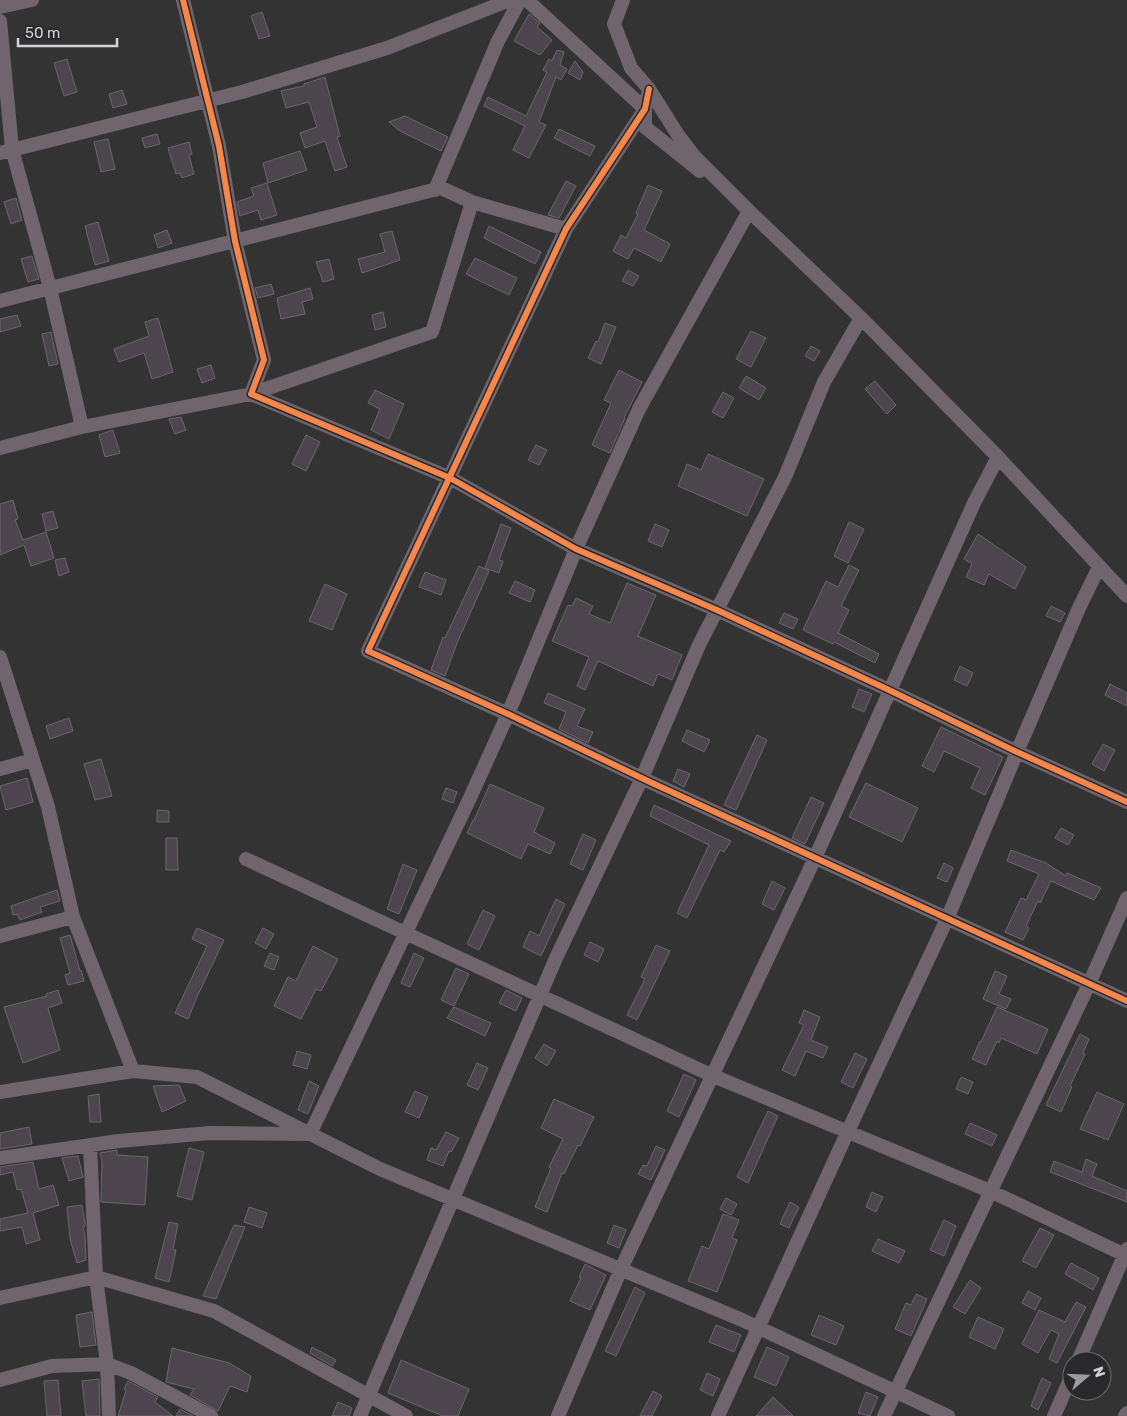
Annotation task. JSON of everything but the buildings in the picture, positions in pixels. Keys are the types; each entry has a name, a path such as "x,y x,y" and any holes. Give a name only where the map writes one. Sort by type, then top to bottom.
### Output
{"street":[{"path":"0,7 32,0"},
{"path":"183,0 219,146 235,241 264,360 251,394"},
{"path":"6,151 242,92 388,48 510,0"},
{"path":"435,190 498,41 520,0"},
{"path":"527,0 645,109"},
{"path":"623,0 614,24 631,68 649,89 678,135 694,156 861,318 998,457 1127,596"},
{"path":"0,21 6,151 50,288 82,427"},
{"path":"649,89 645,109 645,127 749,211"},
{"path":"645,109 566,229 368,651 508,714 1127,1002"},
{"path":"0,301 441,188 472,202 566,229"},
{"path":"0,448 82,427 251,394 432,332 472,202"},
{"path":"310,1134 508,714 576,549 639,408 749,211"},
{"path":"360,1416 540,995 642,778 699,645 785,477 824,382 861,318"},
{"path":"251,394 450,478 576,549 717,610 1127,802"},
{"path":"558,1416 621,1269 815,858 974,503 998,457"},
{"path":"718,1416 947,919 1079,608 1099,567"},
{"path":"0,657 48,807 73,917 133,1071"},
{"path":"0,769 33,760"},
{"path":"246,859 711,1075 990,1191 1126,1253 1082,1351"},
{"path":"884,1416 894,1391 1089,984 1127,898"},
{"path":"0,936 73,917"},
{"path":"0,1092 133,1071 197,1077 380,1169 758,1327 948,1416"},
{"path":"0,1158 90,1145 210,1133 310,1134"},
{"path":"90,1145 96,1277 107,1364 109,1416"},
{"path":"0,1298 96,1277 214,1311 406,1416"},
{"path":"0,1380 52,1366 107,1364 131,1373 212,1416"},
{"path":"1054,1416 1062,1398"}],"cycle path":[{"path":"183,0 219,146 235,241 264,360 251,394 450,478 576,549 717,610 1127,802"},
{"path":"649,89 645,109 566,229 368,651 1127,1001"}]}
